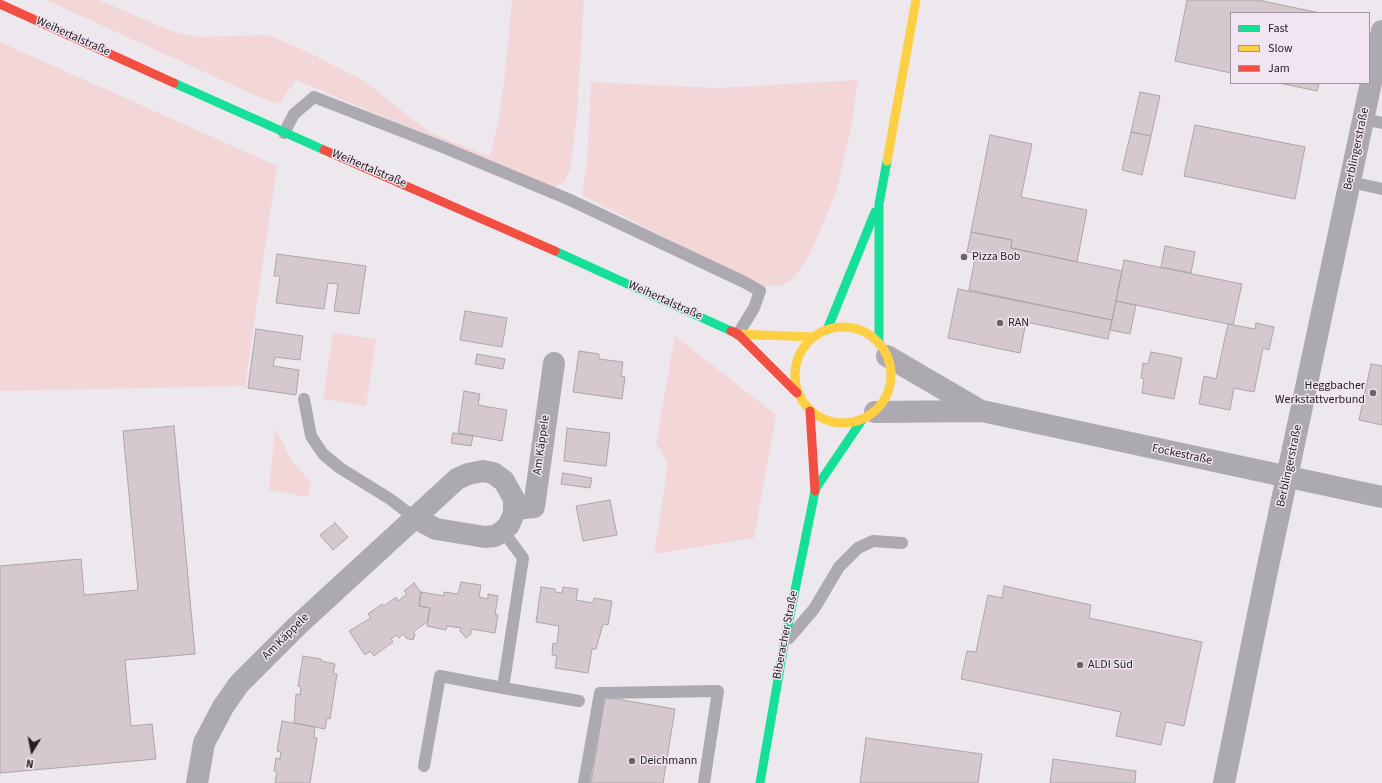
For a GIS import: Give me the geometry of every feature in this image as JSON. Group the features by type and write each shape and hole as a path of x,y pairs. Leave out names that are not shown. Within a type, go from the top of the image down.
{"main road":[{"path":"883,350 868,334 855,328 841,327 827,330 813,337 804,346 798,356 794,380 797,392 810,411 821,419 835,423 849,424 868,416 884,400 890,386 891,371 883,350 879,204 916,0"},
{"name":"Weihertalstraße","path":"0,4 284,133 513,232 738,334 797,392"},
{"path":"827,330 879,204"},
{"name":"Weihertalstraße","path":"738,334 813,337"},
{"name":"Biberacher Straße","path":"760,783 784,645 816,488 810,411"},
{"name":"Biberacher Straße","path":"816,488 868,416"}],"street":[{"name":"Berblingerstraße","path":"1224,783 1350,182 1373,121 1382,31"},
{"name":"Fockestraße","path":"883,350 982,411"},
{"name":"Am Käppele","path":"197,783 204,743 223,707 239,684 297,626 457,479 468,474 483,471 493,473 504,481 514,499 514,509 534,507 554,363"},
{"name":"Fockestraße","path":"868,416 982,411 1287,478 1382,497"},
{"path":"415,518 436,529 485,537 495,536 503,532 509,525 514,509"}],"lane":[{"path":"284,133 294,114 314,97 445,148 568,199 744,282 760,291 754,308 738,334"},
{"path":"1350,182 1382,189"},
{"path":"304,399 310,436 323,454 340,468 390,499 415,518"},
{"path":"503,532 523,558 503,688"},
{"path":"784,645 814,608 839,567 858,548 873,540 902,542"},
{"path":"424,766 440,676 580,701"},
{"path":"584,783 600,693 718,691 704,783"}],"shaded area":[{"path":"46,0 99,0 171,31 199,37 268,35 310,53 364,81 429,132 490,157 499,118 512,0 584,0 577,113 570,170 565,181 553,188 296,80 279,104 268,101"},
{"path":"0,42 277,166 245,386 0,391"},
{"path":"858,80 851,128 836,193 811,252 793,279 780,286 765,286 733,272 582,195 587,162 591,82 717,88"},
{"path":"333,333 376,339 366,406 323,399"},
{"path":"675,336 776,415 754,538 654,554 668,464 656,443"},
{"path":"275,429 293,462 310,482 308,497 269,490"}],"building":[{"path":"1187,0 1258,0 1315,12 1230,12 1230,73 1175,61"},
{"path":"1284,84 1319,84 1317,91"},
{"path":"1140,92 1160,96 1151,136 1131,132"},
{"path":"1195,125 1305,147 1295,199 1184,176"},
{"path":"1131,132 1151,136 1142,175 1122,170"},
{"path":"990,135 1032,144 1021,197 1087,210 1077,262 1011,248 1012,240 971,232"},
{"path":"971,232 1012,240 1011,248 1122,271 1112,320 969,290 976,253 967,252"},
{"path":"1165,246 1195,252 1191,273 1161,267"},
{"path":"277,254 366,266 359,314 334,311 338,284 328,283 324,309 276,303 280,276 274,276"},
{"path":"1124,260 1242,284 1233,325 1116,301"},
{"path":"958,289 1112,320 1108,339 1026,322 1020,353 948,338"},
{"path":"1116,301 1136,305 1130,334 1110,330"},
{"path":"465,311 507,318 502,347 460,340"},
{"path":"1256,323 1274,327 1269,350 1263,348 1254,392 1234,388 1230,410 1199,404 1204,376 1216,379 1228,324 1255,329"},
{"path":"256,329 303,336 300,360 275,357 273,366 299,370 296,395 248,388"},
{"path":"579,351 599,354 599,359 623,362 621,376 625,377 622,399 573,392"},
{"path":"1151,352 1182,358 1174,399 1142,393 1144,379 1141,378 1143,363 1148,364"},
{"path":"477,354 505,359 503,369 475,364"},
{"name":"Heggbacher Werkstattverbund","path":"1371,364 1382,366 1382,425 1359,420"},
{"path":"464,391 480,394 478,405 507,410 502,441 458,433"},
{"path":"174,426 195,654 125,660 131,726 152,724 156,759 0,773 0,566 81,559 84,595 138,590 123,431"},
{"path":"567,428 610,433 606,466 564,461"},
{"path":"453,433 473,436 471,446 451,443"},
{"path":"563,473 592,478 590,488 561,484"},
{"path":"610,500 617,535 583,541 576,506"},
{"path":"335,523 348,537 333,550 320,535"},
{"path":"461,582 481,585 479,597 488,599 488,594 498,596 495,614 498,615 495,633 471,629 471,634 466,638 460,631 461,628 447,626 446,630 427,626 430,608 419,606 421,592 444,596 444,592 458,594"},
{"path":"414,583 421,592 419,606 430,608 427,622 413,632 415,634 413,640 406,638 403,634 399,638 397,635 391,639 393,642 374,656 370,651 365,655 349,631 371,618 368,614 382,604 384,606 396,597 398,601 407,594 404,591"},
{"name":"ALDI Süd","path":"1004,586 1091,605 1089,618 1202,642 1184,726 1166,722 1161,745 1116,736 1121,712 961,679 967,651 976,652 988,595 1002,598"},
{"path":"541,587 555,589 555,592 562,593 563,587 578,589 576,600 593,603 594,598 612,601 608,625 603,624 596,649 592,649 588,673 555,668 557,656 552,655 553,643 557,644 559,626 536,622"},
{"path":"303,656 321,659 321,661 335,664 333,673 337,674 330,719 327,718 325,729 294,723 296,694 300,695 301,687 298,686"},
{"path":"605,697 675,709 663,783 591,783"},
{"path":"282,721 315,727 314,738 317,738 310,783 275,783 277,771 274,771 276,758 280,759 281,752 277,751"},
{"path":"866,738 982,754 978,783 860,783"},
{"path":"1053,759 1136,771 1135,783 1050,783"}],"traffic: fast":[{"path":"174,83 324,150"},
{"path":"879,343 879,204 887,161"},
{"path":"827,330 875,212"},
{"path":"555,251 731,331"},
{"path":"816,488 862,420"},
{"path":"760,783 784,645 815,491"}],"traffic: slow":[{"path":"887,161 916,0"},
{"path":"843,327 861,330 877,341 888,357 891,375 888,393 877,409 861,420 843,423 825,420 809,409 798,393 795,375 798,357 809,341 825,330 843,327"},
{"path":"738,334 813,337"}],"traffic: jam":[{"path":"0,4 174,83"},
{"path":"324,150 555,251"},
{"path":"731,331 738,334 797,393"},
{"path":"810,411 815,491"}],"place":[{"name":"Pizza Bob","path":"964,257"},
{"name":"RAN","path":"1000,323"},
{"name":"Heggbacher Werkstattverbund","path":"1373,393"},
{"name":"ALDI Süd","path":"1080,665"},
{"name":"Deichmann","path":"632,761"}]}
